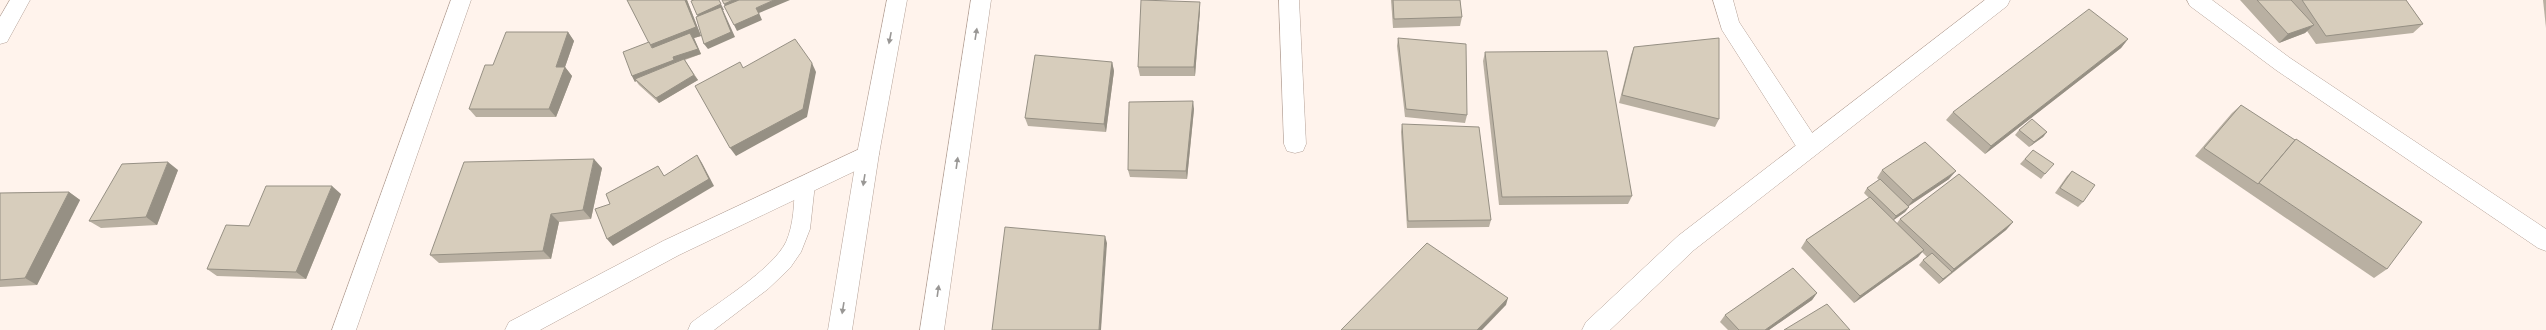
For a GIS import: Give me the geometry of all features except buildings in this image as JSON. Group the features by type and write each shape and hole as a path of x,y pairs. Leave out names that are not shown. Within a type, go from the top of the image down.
{"street":[{"path":"0,36 20,0"},
{"path":"344,330 461,0"},
{"path":"840,330 868,154 897,0"},
{"path":"932,330 981,0"},
{"path":"1289,0 1295,144"},
{"path":"1723,0 1730,24 1809,147"},
{"path":"1594,330 1686,242 2000,0"},
{"path":"2197,0 2283,64 2546,240"},
{"path":"517,330 671,248 868,154"}],"lane":[{"path":"698,330 773,271 790,253 801,224 805,184"}]}
